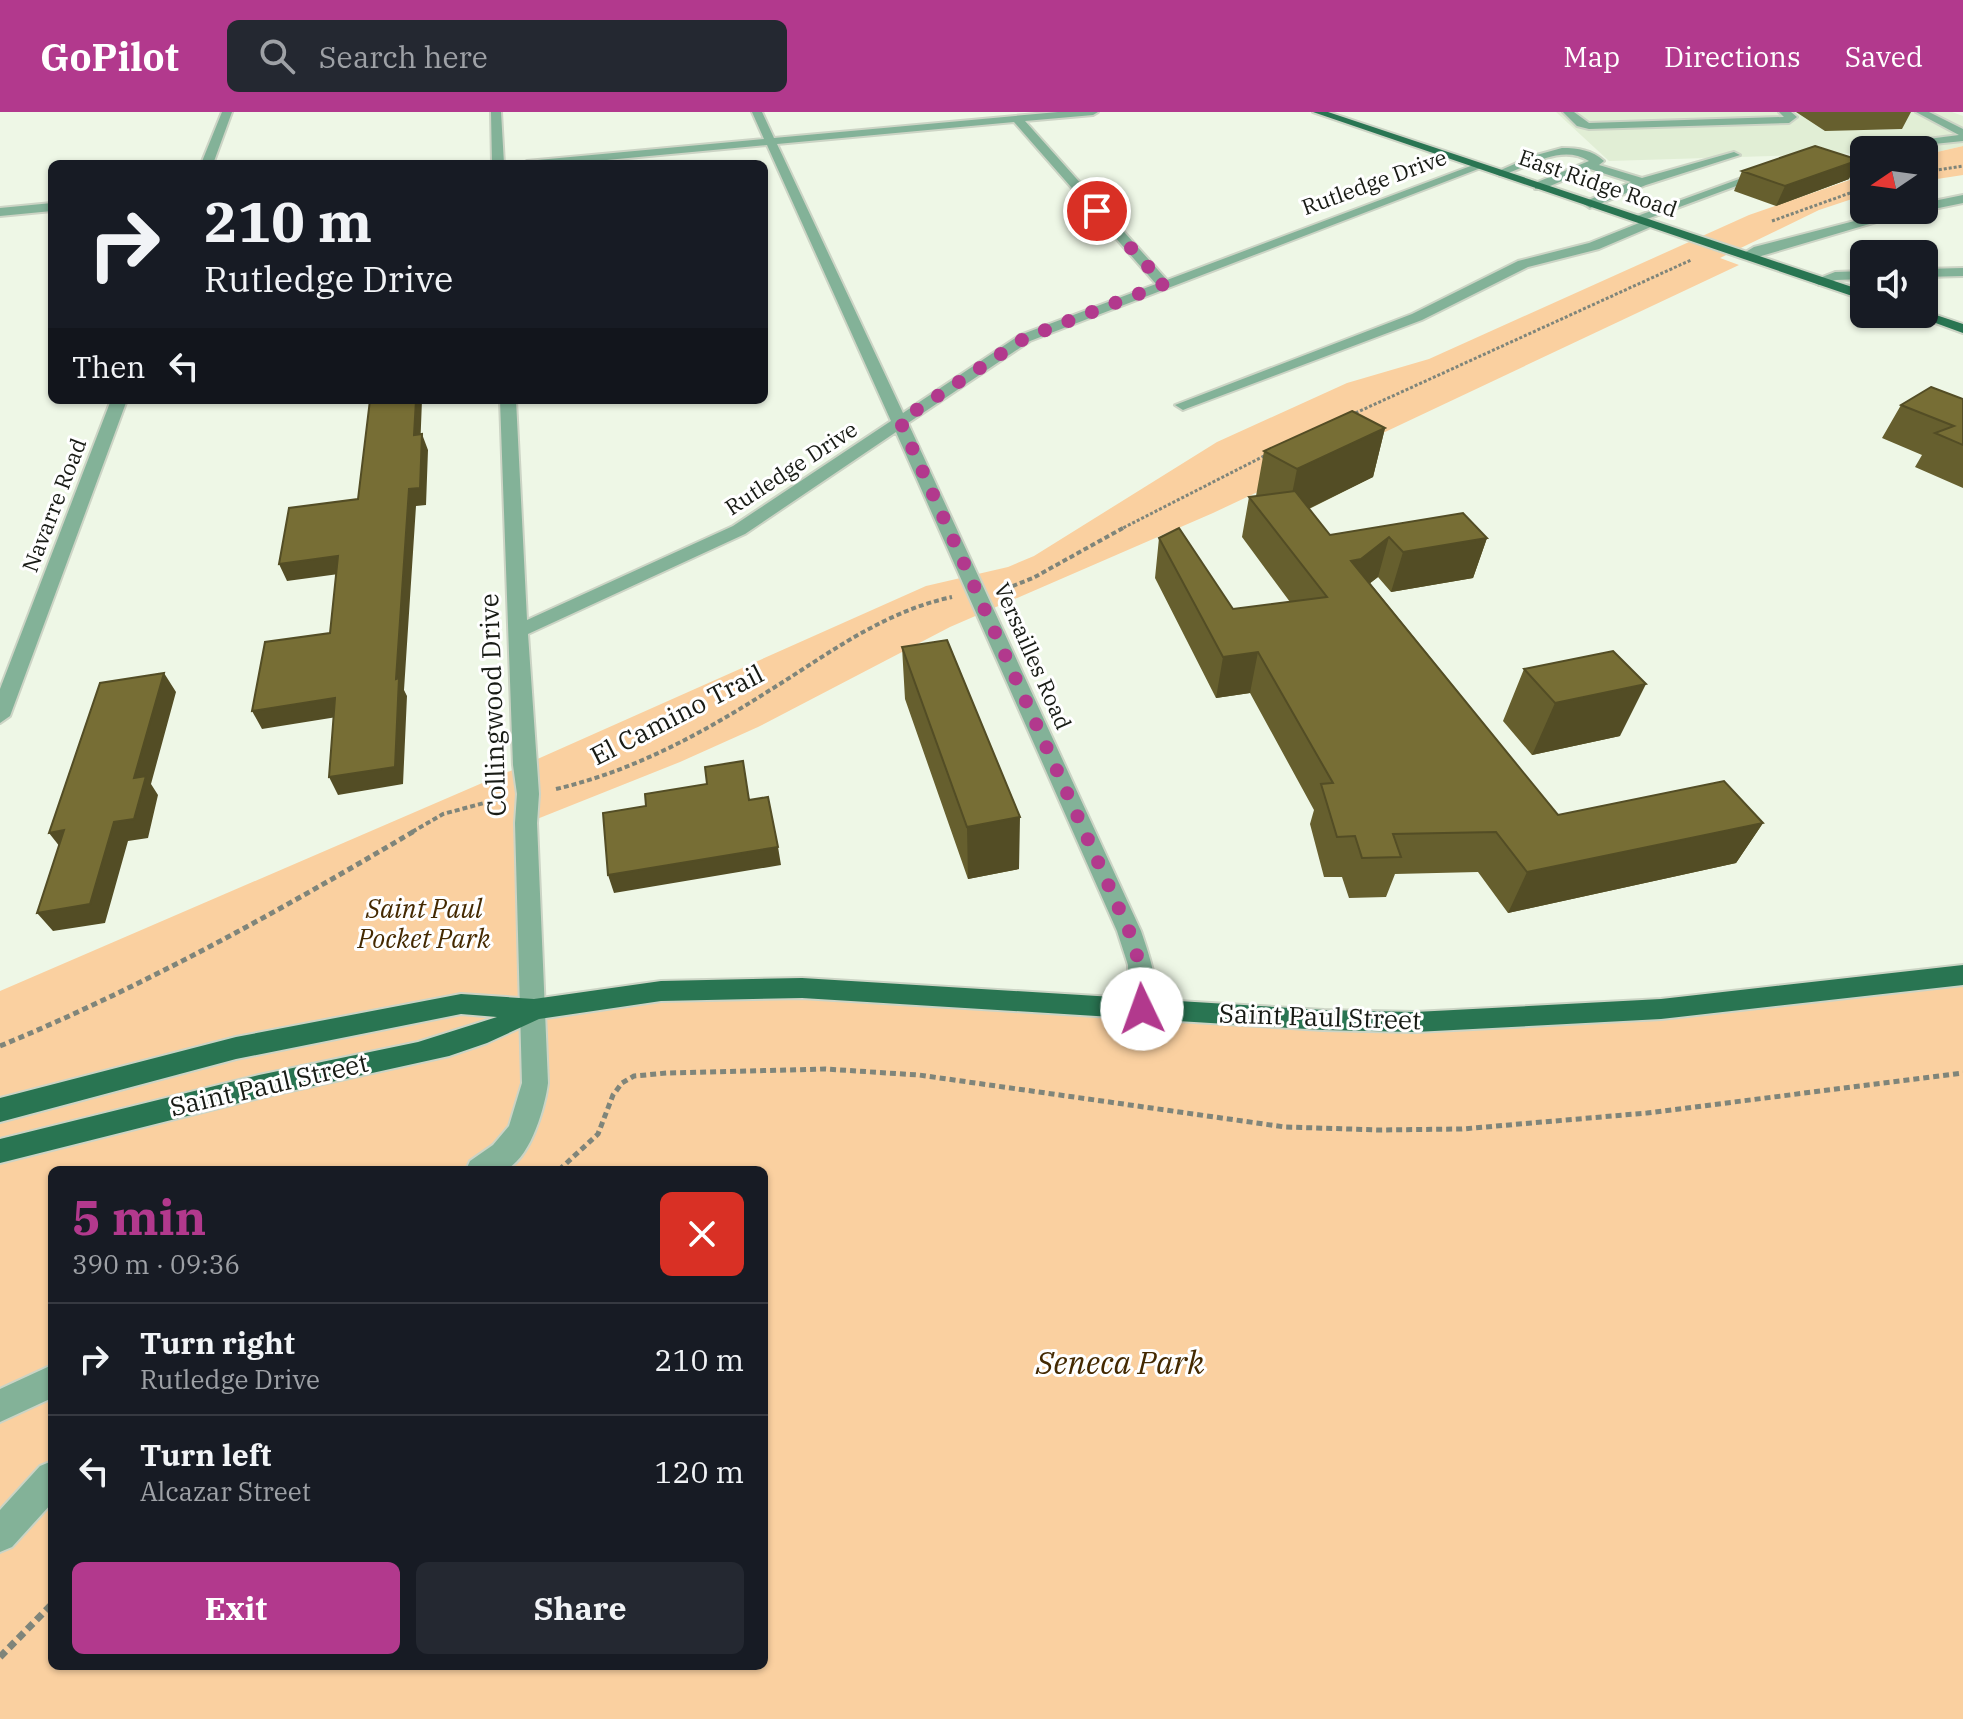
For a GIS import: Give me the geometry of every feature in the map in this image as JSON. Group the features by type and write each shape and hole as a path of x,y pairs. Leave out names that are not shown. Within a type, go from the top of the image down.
{"main road":[{"name":"East Ridge Road","path":"1318,112 1850,291"},
{"path":"1938,321 1963,329"},
{"name":"Saint Paul Street","path":"0,1110 151,1068 345,1025 461,1004 534,1009 637,993 767,987 1354,1022 1501,1019 1714,1005 1963,975"},
{"name":"Saint Paul Street","path":"0,1151 244,1089 460,1043 495,1031 534,1009"}],"street":[{"path":"209,160 227,112"},
{"path":"496,112 498,160"},
{"name":"Versailles Road","path":"757,112 900,421 1129,931 1140,965 1142,1009"},
{"path":"571,160 1093,112"},
{"path":"1568,112 1581,124 1789,120 1792,117 1784,112"},
{"path":"1921,112 1963,135"},
{"path":"1017,119 1164,284"},
{"path":"1500,173 1565,140 1581,124"},
{"path":"1938,139 1963,135"},
{"path":"1539,186 1598,161 1565,140"},
{"path":"1590,204 1642,182 1734,155"},
{"path":"1589,165 1642,182"},
{"name":"Rutledge Drive","path":"518,631 739,530 1025,338 1480,166"},
{"path":"1183,405 1417,317 1523,264 1594,246 1642,221 1781,168"},
{"path":"1938,204 1963,199"},
{"path":"0,212 48,207"},
{"path":"1746,256 1858,224"},
{"path":"1938,273 1963,272"},
{"path":"1819,281 1850,275"},
{"name":"Navarre Road","path":"0,716 117,404"},
{"name":"Collingwood Drive","path":"486,1166 504,1155 518,1140 527,1123 535,1083 526,823 528,794 524,765 508,404"},
{"path":"0,1406 48,1383"},
{"path":"0,1535 48,1482"}],"path":[{"path":"1938,170 1963,166"},
{"path":"1765,224 1850,193"},
{"path":"1349,416 1695,258"},
{"name":"El Camino Trail","path":"0,1046 92,1008 228,937 443,814 605,776 727,717 870,630 928,602 1024,584 1068,556 1194,496 1279,448"},
{"path":"563,1166 598,1134 613,1095 622,1083 634,1076 667,1073 825,1069 919,1075 1254,1124 1380,1130 1462,1129 1605,1118 1963,1073"},
{"path":"0,1657 48,1608"}],"shaded area":[{"path":"1556,112 1952,112 1963,116 1963,146 1938,152 1938,136 1850,136 1850,153 1609,161"}],"green space":[{"path":"1963,146 1963,175 1938,179 1938,152"},
{"name":"Seneca Park","path":"1850,180 1850,200 1819,210 1720,258 1739,265 1213,513 950,627 758,727 527,823 534,1008 661,991 1383,1022 1963,975 1963,1719 0,1719 0,991 524,765 926,586 1008,567 1034,556 1217,442 1347,383 1429,359 1749,215"}],"building":[{"path":"1815,146 1850,157 1850,163 1785,186 1742,171"},
{"path":"1931,387 1963,399 1963,445 1935,433 1954,426 1901,405"},
{"path":"370,404 416,404 414,435 422,434 420,488 409,489 396,679 399,678 395,767 329,777 335,698 252,711 265,642 330,633 338,556 279,564 289,508 358,499"},
{"path":"1352,411 1385,428 1297,469 1264,451"},
{"path":"1295,491 1330,535 1463,513 1487,538 1403,552 1389,537 1361,559 1351,561 1558,815 1724,781 1763,823 1527,872 1496,832 1393,834 1401,857 1362,858 1355,836 1337,837 1321,784 1333,783 1258,652 1223,657 1159,538 1179,528 1233,609 1327,597 1249,497"},
{"path":"947,640 1020,817 967,827 902,647"},
{"path":"1613,651 1646,684 1555,703 1524,669"},
{"path":"164,673 134,778 146,776 134,819 114,822 90,904 37,913 64,830 49,833 100,683"},
{"path":"743,761 749,800 768,797 778,847 608,875 603,813 646,806 645,794 707,784 705,767"}],"route":[{"path":"1097,211 1164,284 1025,338 900,421 1129,931 1140,965 1142,1009"}],"park label":[{"name":"Saint Paul Pocket Park","path":"424,924"}]}
